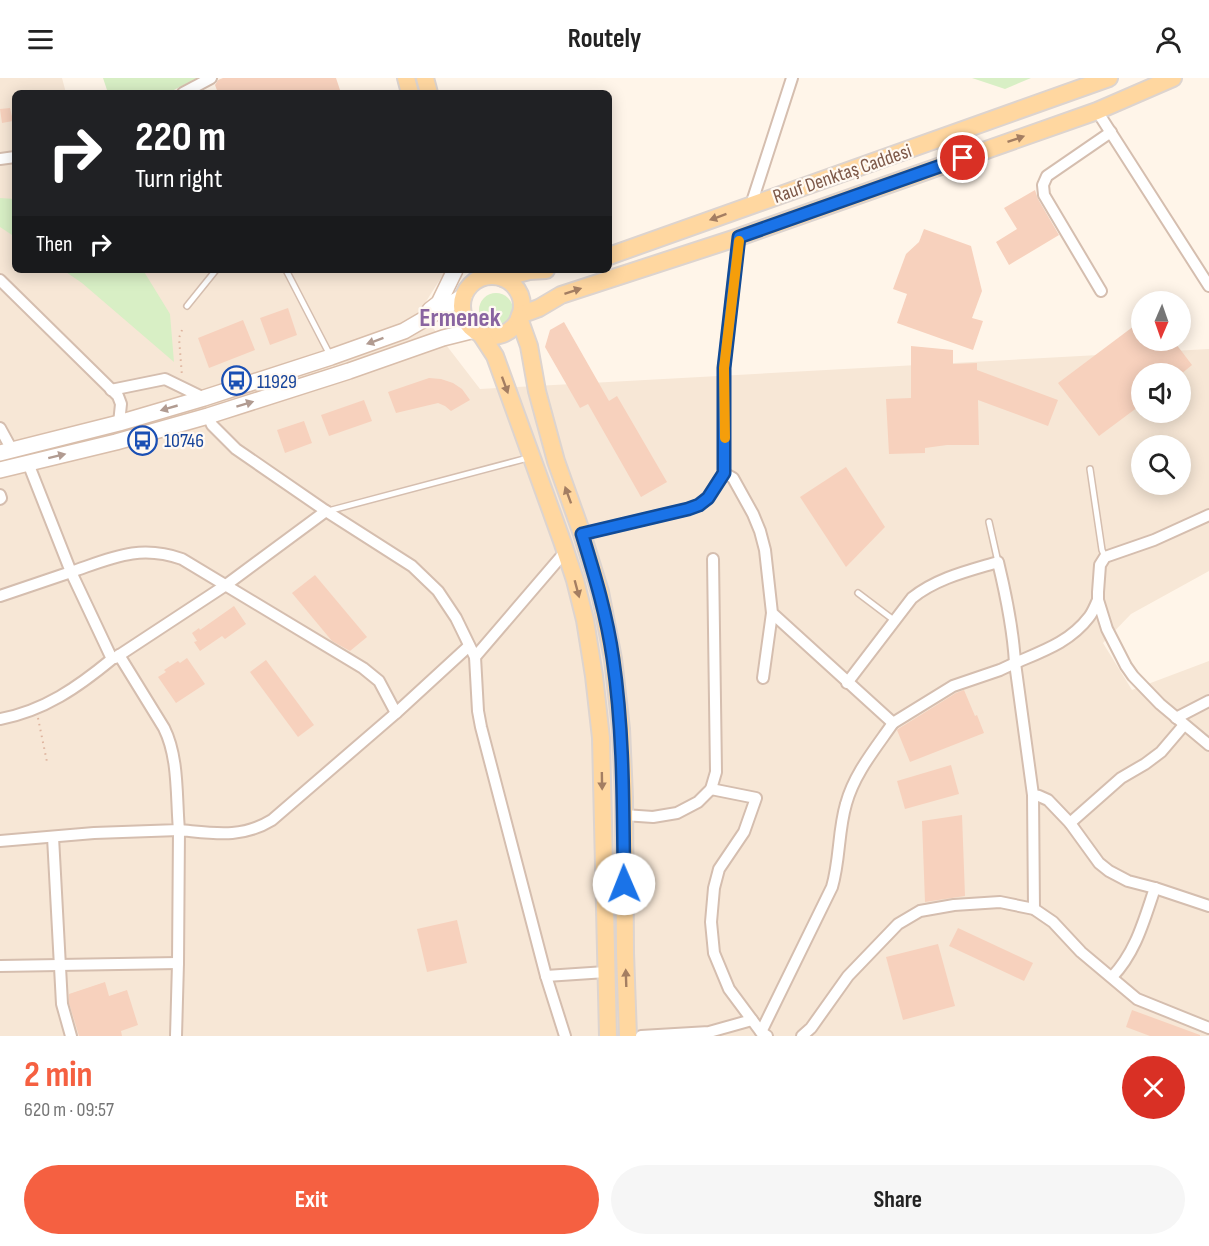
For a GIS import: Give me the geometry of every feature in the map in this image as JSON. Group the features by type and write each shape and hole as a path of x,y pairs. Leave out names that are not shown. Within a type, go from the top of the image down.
{"main road":[{"name":"Rauf Denktaş Caddesi","path":"612,255 1084,82 1109,78"},
{"name":"Rauf Denktaş Caddesi","path":"520,317 561,295 739,237 1097,111 1173,78"},
{"path":"464,273 463,313 466,321 477,331 495,356 565,552 585,620 601,738 608,1036"},
{"path":"465,294 474,282 500,275 519,293 522,301 520,317 529,346 537,391 556,461 600,592 613,659 621,729 628,1036"},
{"path":"477,331 487,335 502,334 515,325 520,317"}],"street":[{"path":"189,90 211,78"},
{"path":"751,205 792,78"},
{"path":"1097,111 1209,286"},
{"path":"1101,291 1044,195 1042,185 1047,176 1111,132"},
{"path":"582,534 699,505 708,498 724,473 724,368 739,237"},
{"path":"404,331 439,303 454,273"},
{"path":"0,280 118,396 121,404 118,423"},
{"path":"0,428 6,451 118,423 204,398 404,331 465,294"},
{"path":"0,470 116,442 208,416 443,338 477,331"},
{"path":"111,390 165,379 204,398"},
{"path":"204,398 212,425 236,449 326,511 412,566 438,591 456,618 475,657 481,727 546,976 565,1036"},
{"path":"28,464 71,572 116,657 164,728 170,741 174,759 179,830 177,1035"},
{"path":"724,473 733,478 753,514 765,550 772,613 763,678"},
{"path":"0,719 17,716 57,699 116,657 226,585 326,511"},
{"path":"1209,515 1154,540 1105,556 1100,565 1098,600 1116,649 1133,676 1160,704 1209,745"},
{"path":"0,596 122,555 152,552 182,559 372,674 379,681 396,714"},
{"path":"475,657 565,552"},
{"path":"624,815 653,817 677,813 698,802 711,789 716,772 713,559"},
{"path":"847,683 912,598 941,580 998,562 1014,638 1015,663 1033,795 1034,909"},
{"path":"711,789 756,798 744,832 719,869 714,888 711,922 714,953 729,989 764,1034 832,887 836,875 845,805 851,788 893,723 953,687 1000,670 1052,647 1068,637 1088,619 1098,600"},
{"path":"772,613 893,723"},
{"path":"0,841 94,833 179,830 228,834 240,833 264,825 396,714 469,646"},
{"path":"1070,824 1121,778 1161,752 1180,722 1209,701"},
{"path":"1033,795 1048,800 1070,824 1099,863 1109,872 1128,881 1209,906"},
{"path":"53,837 62,1004 71,1036"},
{"path":"1112,977 1124,964 1134,947 1155,888"},
{"path":"802,1036 811,1028 848,976 898,924 920,911 954,905 1000,902 1034,909 1053,922 1081,952 1137,999 1209,1028"},
{"path":"0,966 178,963"},
{"path":"546,976 606,972"},
{"path":"641,1036 709,1032 752,1020"}],"lane":[{"path":"187,306 214,273"},
{"path":"288,273 331,357"},
{"path":"326,511 524,459"},
{"path":"1090,469 1102,550 1105,556"},
{"path":"989,522 998,562"},
{"path":"858,593 895,621"}],"path":[{"path":"182,330 179,338 183,388"},
{"path":"36,709 47,762"}],"shaded area":[{"path":"0,78 62,78 65,90 12,90 12,273 444,273 420,311 480,389 1209,349 1209,571 1131,614 1103,643 1132,690 1209,661 1209,1036 0,1036"}],"green space":[{"path":"103,78 197,78 174,90 107,90"},
{"path":"972,78 1031,78 1005,89"},
{"path":"0,198 12,199 12,235 0,227"},
{"path":"67,273 145,273 170,314 174,362"},
{"path":"496,293 508,298 513,310 508,322 496,327 484,322 479,310 484,298"}],"building":[{"path":"223,78 336,78 340,90 217,90 215,85"},
{"path":"10,108 12,121 2,123 0,109"},
{"path":"1035,190 1059,235 1009,265 996,242 1017,229 1004,208"},
{"path":"924,229 971,246 982,291 972,318 983,321 973,350 897,323 907,294 893,289 906,254 919,242"},
{"path":"288,308 297,335 270,345 260,318"},
{"path":"243,320 255,350 209,368 198,338"},
{"path":"564,322 609,401 617,396 667,482 641,497 588,404 580,408 545,347 550,330"},
{"path":"1131,328 1131,351 1181,351 1190,363 1131,363 1131,412 1099,436 1058,383"},
{"path":"911,346 953,350 953,364 977,363 977,370 1058,400 1048,426 978,400 979,445 947,445 925,448 925,453 889,454 886,399 911,398"},
{"path":"429,378 453,383 462,389 470,400 451,411 438,403 396,413 388,392"},
{"path":"364,400 372,421 329,436 321,415"},
{"path":"304,421 312,443 285,453 277,430"},
{"path":"846,467 885,527 846,567 800,497"},
{"path":"315,575 367,637 350,651 332,641 292,593"},
{"path":"234,606 246,624 225,639 222,636 200,651 194,642 197,641 192,633 199,628 200,630"},
{"path":"187,658 205,684 176,703 158,677 166,672 164,670"},
{"path":"266,660 314,725 298,737 250,672"},
{"path":"964,690 984,733 910,762 897,730"},
{"path":"951,765 959,794 905,809 897,781"},
{"path":"962,815 965,896 925,902 922,821"},
{"path":"457,920 467,963 427,972 417,929"},
{"path":"958,928 1033,963 1024,981 949,946"},
{"path":"938,944 955,1006 903,1020 886,957"},
{"path":"105,982 109,996 127,990 138,1025 121,1031 122,1036 79,1036 69,1003 69,994"},
{"path":"1132,1010 1200,1036 1150,1036 1126,1027"}],"slow traffic":[{"path":"725,438 724,368 739,241"}],"place":[{"name":"11929","path":"236,381"},
{"name":"10746","path":"143,440"}],"district":[{"name":"Ermenek","path":"460,317"}],"route":[{"path":"624,884 621,729 613,659 600,592 582,534 699,505 708,498 724,473 724,368 739,237 963,158"}]}
